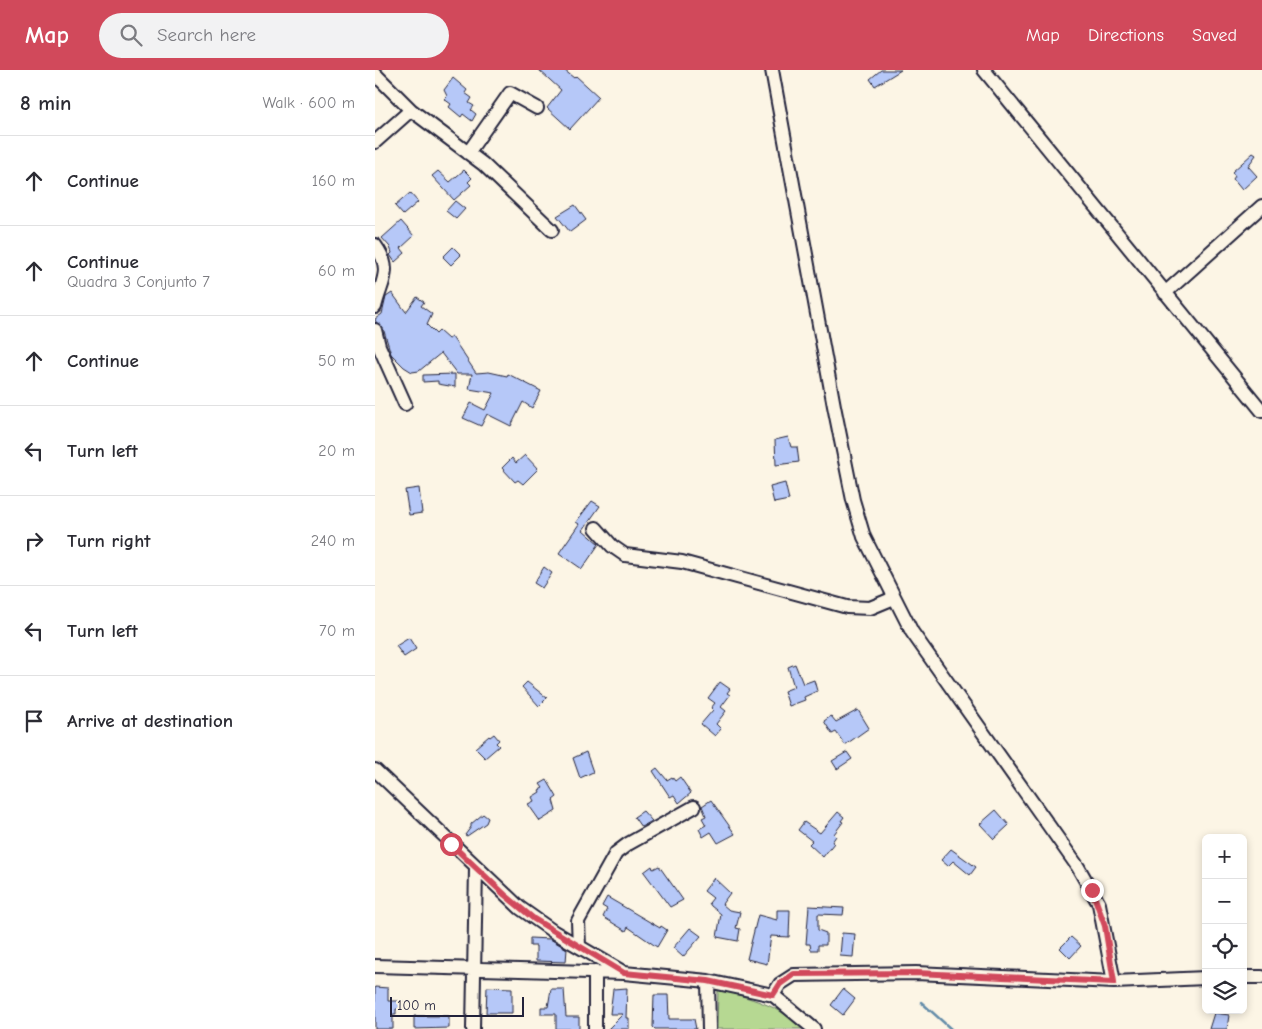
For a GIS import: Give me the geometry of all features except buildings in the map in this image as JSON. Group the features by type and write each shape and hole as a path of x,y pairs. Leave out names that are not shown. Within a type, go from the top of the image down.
{"street":[{"path":"772,70 853,500 864,537 912,632 1092,890 1105,926 1114,982"},
{"path":"984,70 1262,411"},
{"path":"375,74 411,110 468,153 552,230"},
{"path":"468,153 510,93 537,108"},
{"path":"375,142 411,110"},
{"path":"1165,292 1262,206"},
{"path":"375,245 386,266 384,282 375,308"},
{"path":"375,330 379,346 405,404"},
{"path":"595,528 612,546 625,555 682,562 847,607 870,608 894,598"},
{"path":"375,770 477,868 534,919 624,973"},
{"path":"579,946 578,921 616,853 694,807"},
{"path":"473,1029 477,868"},
{"path":"375,966 624,973 708,981 773,995 814,1029"},
{"path":"595,972 595,1029"},
{"path":"773,995 780,984 794,974 916,973 1114,982 1202,978"},
{"path":"1247,977 1262,977"},
{"path":"708,981 709,1029"}],"green space":[{"path":"718,989 774,1008 785,1014 803,1029 717,1029"}],"waterway":[{"path":"921,1002 951,1029"}],"route":[{"path":"451,844 505,895 534,919 624,973 708,981 773,995 780,984 794,974 916,973 1114,982 1105,926 1099,904 1092,890"}]}
